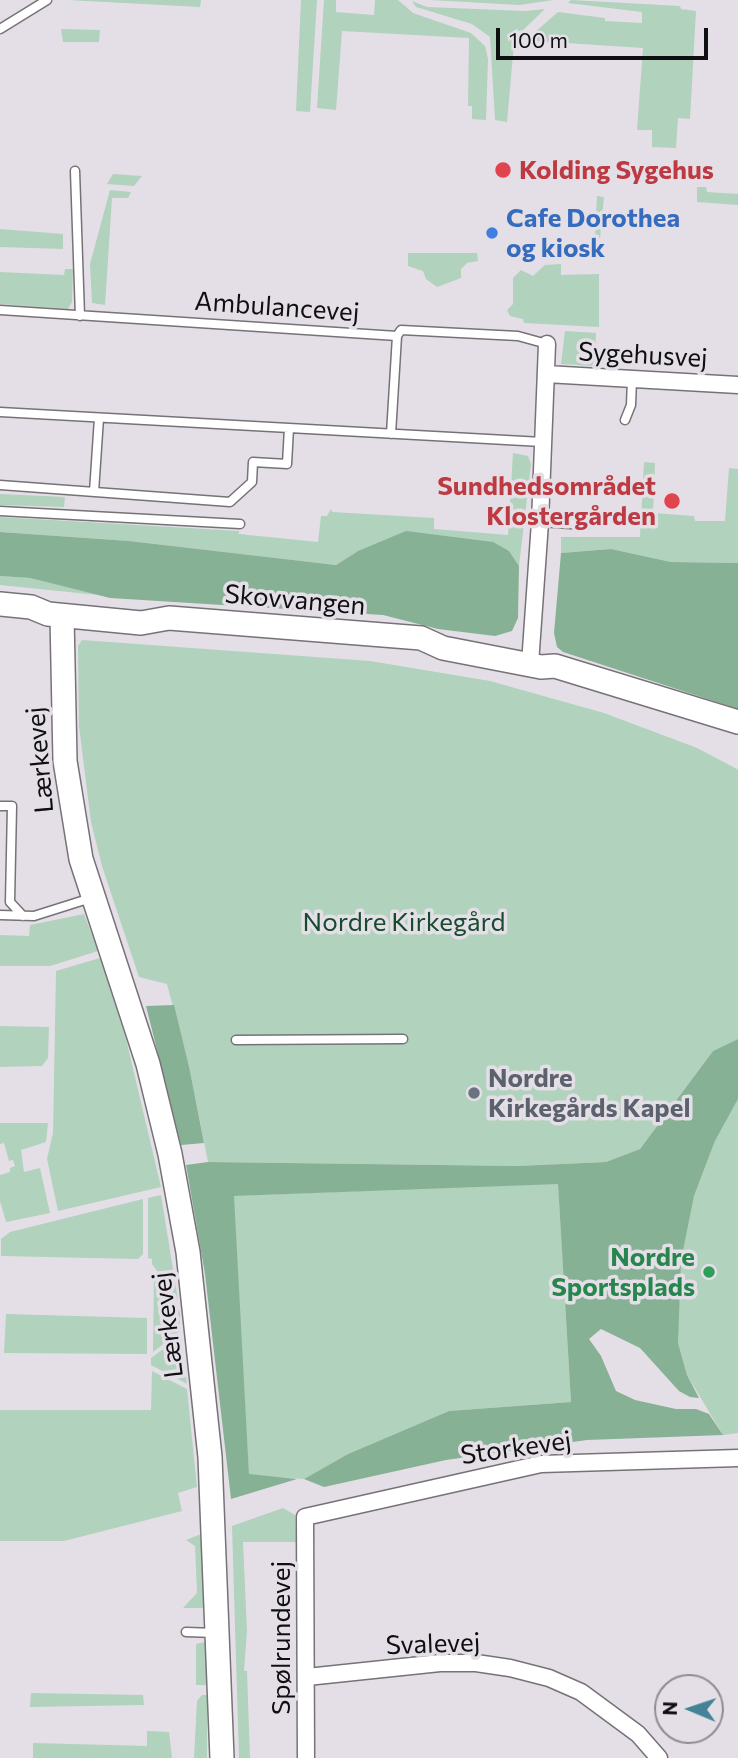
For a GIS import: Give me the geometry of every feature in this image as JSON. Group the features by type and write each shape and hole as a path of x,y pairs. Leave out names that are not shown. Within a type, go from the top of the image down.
{"street":[{"path":"535,666 541,442 547,344"},
{"name":"Sygehusvej","path":"546,374 738,384"},
{"name":"Skovvangen","path":"0,604 31,607 55,615 141,623 168,633 421,653 443,648 535,666 555,666 738,722"},
{"name":"Skovvangen","path":"0,618 31,621 55,615"},
{"name":"Lærkevej","path":"55,615 65,761 81,859 148,1064 177,1188 205,1392 219,1633 222,1758"},
{"name":"Skovvangen","path":"535,666 552,676 738,735"},
{"name":"Storkevej","path":"305,1517 541,1464 738,1458"},
{"name":"Spølrundevej","path":"305,1517 306,1758"},
{"name":"Svalevej","path":"307,1678 440,1663 476,1663 510,1668 549,1678 581,1692 638,1734 659,1758"}],"lane":[{"path":"0,29 47,0"},
{"path":"75,170 80,316"},
{"name":"Ambulancevej","path":"0,310 397,336 401,330 507,335 547,344"},
{"path":"391,434 397,336"},
{"path":"625,420 631,405 632,380"},
{"path":"0,412 541,442"},
{"path":"94,492 99,418"},
{"path":"0,485 230,502 252,481 253,462 287,464 289,428"},
{"path":"0,511 240,524"},
{"path":"540,522 586,525"},
{"name":"Lærkevej","path":"0,806 12,806 10,902 23,916"},
{"path":"0,915 23,916 56,910 94,897"},
{"path":"236,1040 403,1039"},
{"path":"186,1632 219,1633"}],"green space":[{"path":"67,0 201,0 200,7"},
{"path":"301,0 317,0 310,112 296,111"},
{"path":"324,0 336,0 336,12 374,15 375,0 398,0 413,13 471,33 485,46 488,59 486,120 472,119 472,106 468,106 469,38 342,31 336,110 317,108"},
{"path":"430,0 554,0 519,5"},
{"path":"571,0 680,6 681,9 696,11 690,119 678,118 676,148 652,147 652,130 637,130 643,48 535,41 535,32 558,12 605,18 605,21 642,23 642,12 568,3"},
{"path":"412,1 427,7 525,11 545,9 523,30 515,32 507,122 495,120 490,37 472,24 416,7"},
{"path":"61,29 100,30 99,42 63,42"},
{"path":"113,174 142,176 134,186 107,184"},
{"path":"697,187 706,187 707,192 738,194 738,205 697,202"},
{"path":"110,190 131,192 128,198 112,198 105,305 92,303 90,264"},
{"path":"597,196 604,197 600,238 595,237"},
{"path":"0,229 63,234 63,249 0,247"},
{"path":"408,253 477,253 478,261 467,263 461,269 461,278 437,287 426,279 423,271 408,266"},
{"path":"561,264 561,275 599,274 599,327 524,323 523,319 510,316 507,310 513,304 513,278 521,270 533,276 545,265"},
{"path":"65,269 73,269 72,302 68,309 0,304 0,272 64,275"},
{"path":"565,331 596,333 594,366 561,364"},
{"path":"513,453 528,456 531,464 519,566 509,551 358,551 336,565 129,541 0,532 0,517 239,531 239,534 318,542 321,516 327,516 331,509 332,512 434,518 434,529 508,535"},
{"path":"644,462 655,463 653,513 694,516 695,521 725,521 729,468 738,469 738,563 671,562 611,549 561,553 561,537 640,537"},
{"path":"0,494 65,497 64,507 0,505"},
{"path":"406,531 493,542 509,551 519,566 518,618 512,631 495,636 438,629 383,615 110,598 30,578 0,576 0,532 129,541 336,565 358,551"},
{"path":"611,549 671,562 738,563 738,709 563,652 557,647 554,633 561,553"},
{"path":"0,576 30,578 98,595 0,585"},
{"name":"Nordre Kirkegård","path":"82,640 370,661 490,681 604,713 697,748 735,768 738,770 738,1039 713,1051 640,1149 606,1162 517,1166 208,1162 190,1071 167,984 139,977 102,866 91,822 79,726 78,646"},
{"path":"84,914 98,951 50,966 0,966 0,935 29,936 30,925"},
{"path":"100,958 126,1039 161,1187 58,1211 47,1159 53,1133 56,971"},
{"path":"174,1005 204,1143 181,1145 146,1006"},
{"path":"0,1026 49,1027 48,1058 42,1066 0,1067"},
{"path":"738,1039 738,1099 715,1141 694,1196 681,1260 678,1343 687,1375 699,1398 679,1391 640,1348 601,1329 589,1339 601,1356 616,1391 635,1400 676,1409 696,1409 709,1414 723,1435 587,1440 446,1460 324,1487 304,1479 348,1454 449,1411 571,1402 558,1184 234,1196 249,1474 297,1479 231,1499 205,1274 186,1165 208,1162 517,1166 606,1162 640,1149 713,1051"},
{"name":"Nordre Sportsplads","path":"738,1099 738,1433 723,1435 687,1375 678,1343 678,1283 686,1225 694,1196 715,1141"},
{"path":"0,1123 48,1123 46,1142 21,1150 24,1172 40,1168 50,1213 6,1222 0,1201 0,1175 10,1172 10,1168 15,1166 13,1160 9,1161 4,1143 0,1144"},
{"path":"558,1183 571,1402 449,1411 348,1454 304,1479 249,1475 233,1196"},
{"path":"161,1195 178,1300 152,1264 152,1259 148,1258 148,1198"},
{"path":"143,1199 143,1254 138,1259 1,1256 1,1239 10,1232"},
{"path":"154,1273 180,1312 180,1331 153,1352"},
{"path":"6,1314 147,1318 147,1354 4,1353"},
{"path":"181,1336 187,1384 151,1365 151,1358"},
{"path":"152,1371 187,1389 197,1487 178,1493 182,1511 64,1541 0,1541 0,1410 151,1410"},
{"path":"283,1508 295,1515 296,1542 243,1542 247,1631 244,1671 247,1671 250,1758 239,1758 232,1526"},
{"path":"201,1534 204,1608 183,1608 197,1593 195,1546 186,1540"},
{"path":"205,1642 207,1685 196,1685 196,1644"},
{"path":"31,1693 143,1695 144,1705 30,1707"},
{"path":"202,1695 207,1695 207,1758 194,1758 197,1701"},
{"path":"147,1731 169,1732 172,1758 33,1758 33,1743 147,1746"}],"place":[{"name":"Kolding Sygehus","path":"503,170"},
{"name":"Cafe Dorothea og kiosk","path":"492,233"},
{"name":"Sundhedsområdet Klostergården","path":"672,501"},
{"name":"Nordre Kirkegårds Kapel","path":"474,1093"},
{"name":"Nordre Sportsplads","path":"709,1272"}]}
